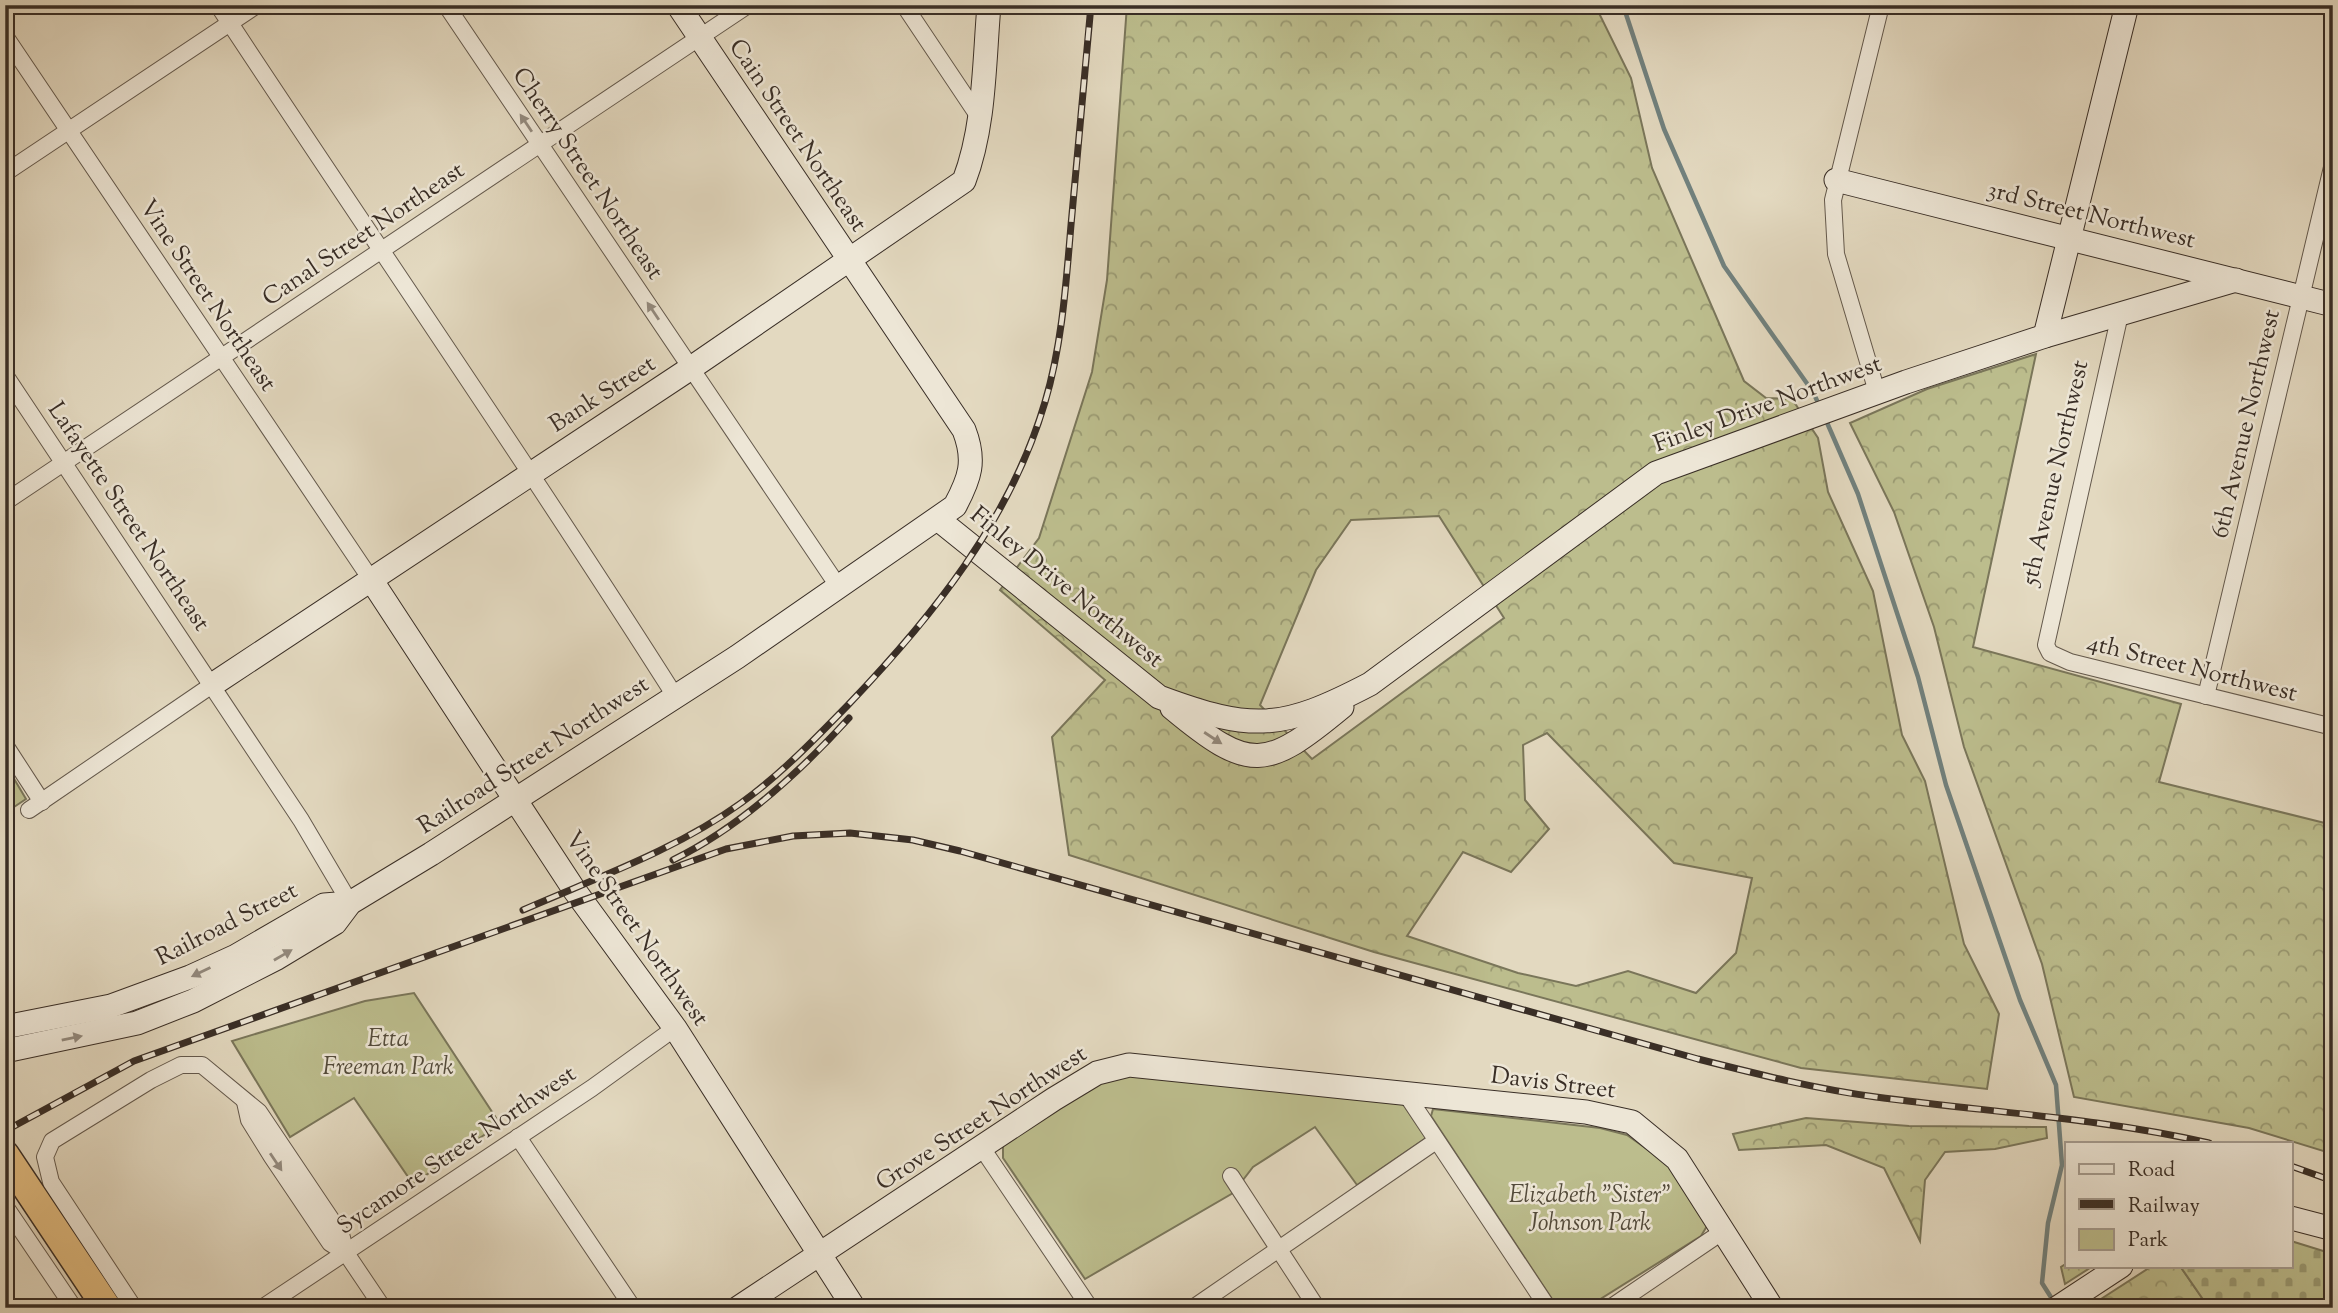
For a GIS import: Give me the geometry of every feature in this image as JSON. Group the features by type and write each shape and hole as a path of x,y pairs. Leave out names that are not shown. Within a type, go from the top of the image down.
{"highway":[{"path":"8,1158 107,1308"}],"street":[{"path":"218,5 380,252 532,473 675,696"},
{"path":"5,173 257,5"},
{"name":"Cherry Street Northeast","path":"446,5 838,586"},
{"name":"Cain Street Northeast","path":"678,5 939,393"},
{"name":"Canal Street Northeast","path":"5,502 65,465 748,5"},
{"path":"904,5 979,117"},
{"name":"Bank Street","path":"212,685 372,582 964,181 979,117 989,5"},
{"path":"1877,392 1836,254 1833,222 1836,180 1881,5"},
{"name":"5th Avenue Northwest","path":"2045,336 2127,5"},
{"name":"Vine Street Northeast","path":"5,36 372,582"},
{"name":"6th Avenue Northwest","path":"2206,696 2333,163"},
{"name":"3rd Street Northwest","path":"1836,180 2333,305"},
{"name":"Finley Drive Northwest","path":"939,520 1216,741 1246,756 1278,754 1305,737 1370,684 1656,473 1847,402 2045,336 2236,280"},
{"name":"5th Avenue Northwest","path":"2046,645 2120,314"},
{"name":"Lafayette Street Northeast","path":"5,374 301,820 350,903"},
{"name":"Railroad Street Northwest","path":"5,1051 137,1023 193,1001 277,958 335,923 350,903 517,800 939,520 955,506 968,482 972,463 964,430 939,393"},
{"name":"Vine Street Northwest","path":"372,582 580,899 675,1028 854,1308"},
{"name":"4th Street Northwest","path":"2046,645 2059,658 2333,727"},
{"name":"Finley Drive Northwest","path":"1159,697 1196,711 1257,722 1296,718 1324,708 1370,684"},
{"path":"5,746 36,806 212,685"},
{"name":"Railroad Street","path":"5,1027 27,1020 111,1006 190,978 324,905 350,903"},
{"name":"Sycamore Street Northwest","path":"262,1308 346,1254 675,1028"},
{"path":"134,1308 51,1182 46,1157 52,1141 181,1065 202,1065 259,1112 341,1234 346,1254 383,1308"},
{"name":"Grove Street Northwest","path":"738,1308 1097,1073 1129,1065 1406,1094"},
{"path":"1406,1094 1548,1308"},
{"name":"Davis Street","path":"1406,1094 1586,1112 1632,1122 1677,1159 1772,1308"},
{"path":"518,1137 633,1308"},
{"path":"1193,1308 1436,1142"},
{"path":"982,1148 1090,1308"},
{"path":"1231,1176 1317,1308"},
{"path":"5,1206 74,1308"},
{"path":"2292,1218 2333,1229"},
{"path":"1610,1308 1722,1232"},
{"path":"2057,1308 2118,1268"}],"green space":[{"path":"1127,5 1595,5 1631,78 1652,168 1744,381 1766,398 1792,399 1818,438 1828,492 1873,591 1902,735 1925,781 1964,944 1999,1014 1987,1089 1801,1068 1374,952 1069,855 1052,737 1105,680 1000,590 1039,538 1092,372 1107,280","holes":["1439,516 1504,618 1312,759 1260,705 1316,570 1351,520","1547,733 1674,863 1752,878 1736,953 1696,993 1628,971 1576,986 1518,973 1407,936 1463,852 1511,872 1549,829 1525,800 1523,745"]},
{"path":"2036,354 1973,647 2181,704 2159,782 2333,825 2333,1154 2249,1128 2074,1097 2042,964 1964,747 1934,627 1894,512 1850,423 1927,389"},
{"path":"13,777 26,799 5,813 5,778 7,781"},
{"name":"Etta Freeman Park","path":"414,993 500,1124 413,1184 354,1098 290,1137 232,1041 365,1001"},
{"path":"1132,1070 1403,1104 1426,1138 1357,1185 1315,1127 1253,1167 1233,1193 1085,1279 1003,1158 1003,1145 1098,1082"},
{"name":"Elizabeth \"Sister\" Johnson Park","path":"1433,1109 1600,1128 1627,1135 1668,1164 1707,1226 1701,1236 1586,1308 1558,1308 1431,1116"},
{"path":"1806,1118 1909,1126 2046,1127 2047,1138 1995,1149 1945,1152 1925,1180 1920,1241 1884,1168 1826,1145 1739,1150 1733,1134"},
{"path":"2292,1241 2333,1254 2333,1308 2209,1308 2181,1268 2292,1268"},
{"path":"2065,1264 2065,1268 2090,1268 2065,1284 2061,1267"},
{"path":"2149,1268 2181,1268 2209,1308 2142,1308 2126,1303 2087,1308"}],"waterway":[{"path":"1623,5 1664,129 1724,266 1813,392 1820,407"},
{"path":"1825,418 1858,494 1918,677 1946,785 2020,1000 2056,1085 2062,1165 2048,1223 2042,1283 2054,1302"}],"railway":[{"path":"523,910 690,835 741,803 769,781 879,672 938,602 989,527 1030,446 1056,359 1065,292 1091,5"},
{"path":"673,860 698,847 745,815 810,759 849,718"},
{"path":"5,1131 134,1061 726,849 793,836 850,833 913,840 960,851 1698,1059 1787,1081 1876,1097 2127,1127 2204,1142"},
{"path":"2292,1166 2333,1181"}]}
